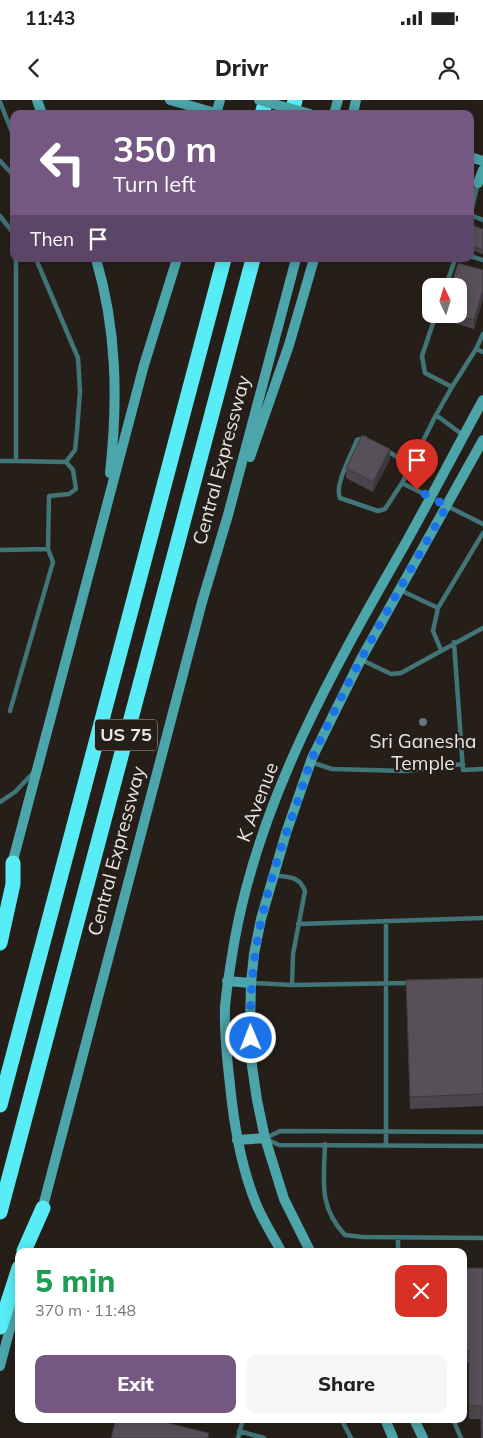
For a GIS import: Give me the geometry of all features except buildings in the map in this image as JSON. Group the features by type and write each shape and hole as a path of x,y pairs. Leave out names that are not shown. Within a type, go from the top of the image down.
{"highway":[{"name":"US 75","path":"0,1105 223,262"},
{"name":"Central Expressway","path":"0,1212 252,262"},
{"path":"0,943 13,884 12,863"},
{"path":"25,1248 42,1208"},
{"path":"0,1327 15,1280"}],"main road":[{"path":"259,100 295,110"},
{"path":"172,101 204,110"},
{"path":"477,183 483,170"},
{"path":"97,262 109,308 115,366 115,424 107,506"},
{"path":"0,911 144,365 176,262"},
{"name":"Central Expressway","path":"32,1248 202,602 295,262"},
{"path":"224,527 286,354 313,262"},
{"name":"K Avenue","path":"279,1248 258,1207 237,1140 232,1107 225,1040 227,981 241,902 251,868 289,766 314,709 483,400"},
{"name":"K Avenue","path":"308,1248 284,1199 265,1138 252,1066 251,983 254,954 261,919 273,875 311,762 361,659 483,440"},
{"path":"431,498 447,506"},
{"path":"227,981 251,983"},
{"path":"237,1140 265,1138"},
{"path":"0,1366 15,1310"},
{"path":"386,1423 393,1438"},
{"path":"416,1423 423,1438"}],"lane":[{"path":"0,102 10,127"},
{"path":"0,162 10,172"},
{"path":"474,197 477,183"},
{"path":"0,216 10,229"},
{"path":"481,253 481,259"},
{"path":"16,262 16,461"},
{"path":"37,262 78,358 80,391 75,450 66,462"},
{"path":"449,278 454,262"},
{"path":"433,323 422,356 425,372 452,386"},
{"path":"371,442 364,437 357,440 343,473 338,494 340,498 378,510 385,509 402,483 452,386 476,349 483,334"},
{"path":"476,349 483,352"},
{"path":"436,416 464,435"},
{"path":"379,446 411,465"},
{"path":"0,461 66,462 73,470 76,489 69,494 49,496 48,549 52,562 10,711"},
{"path":"402,483 431,498"},
{"path":"447,506 483,524"},
{"path":"441,650 433,631 438,608 483,533"},
{"path":"0,550 48,549"},
{"path":"400,590 438,608"},
{"path":"361,659 391,674 401,673 454,642 483,628"},
{"path":"454,642 463,770 483,769"},
{"path":"311,762 332,769 406,771 463,764"},
{"path":"0,802 15,792 37,769"},
{"path":"273,875 295,879 302,883 305,891 293,954 292,985"},
{"path":"298,924 483,918"},
{"path":"386,921 386,1146"},
{"path":"251,983 292,985 416,983"},
{"path":"265,1138 280,1131 483,1132"},
{"path":"265,1138 279,1144 483,1146"},
{"path":"325,1144 324,1186 326,1207 335,1225 345,1235 398,1238 483,1238"},
{"path":"398,1238 398,1248"},
{"path":"238,1438 242,1423"},
{"path":"343,1423 351,1438"},
{"path":"455,1423 461,1438"},
{"path":"239,1431 264,1438"}],"place":[{"name":"Sri Ganesha Temple","path":"423,722"}],"route":[{"path":"251,1038 251,983 254,954 261,919 281,847 312,758 361,659 447,506 417,490"}]}
